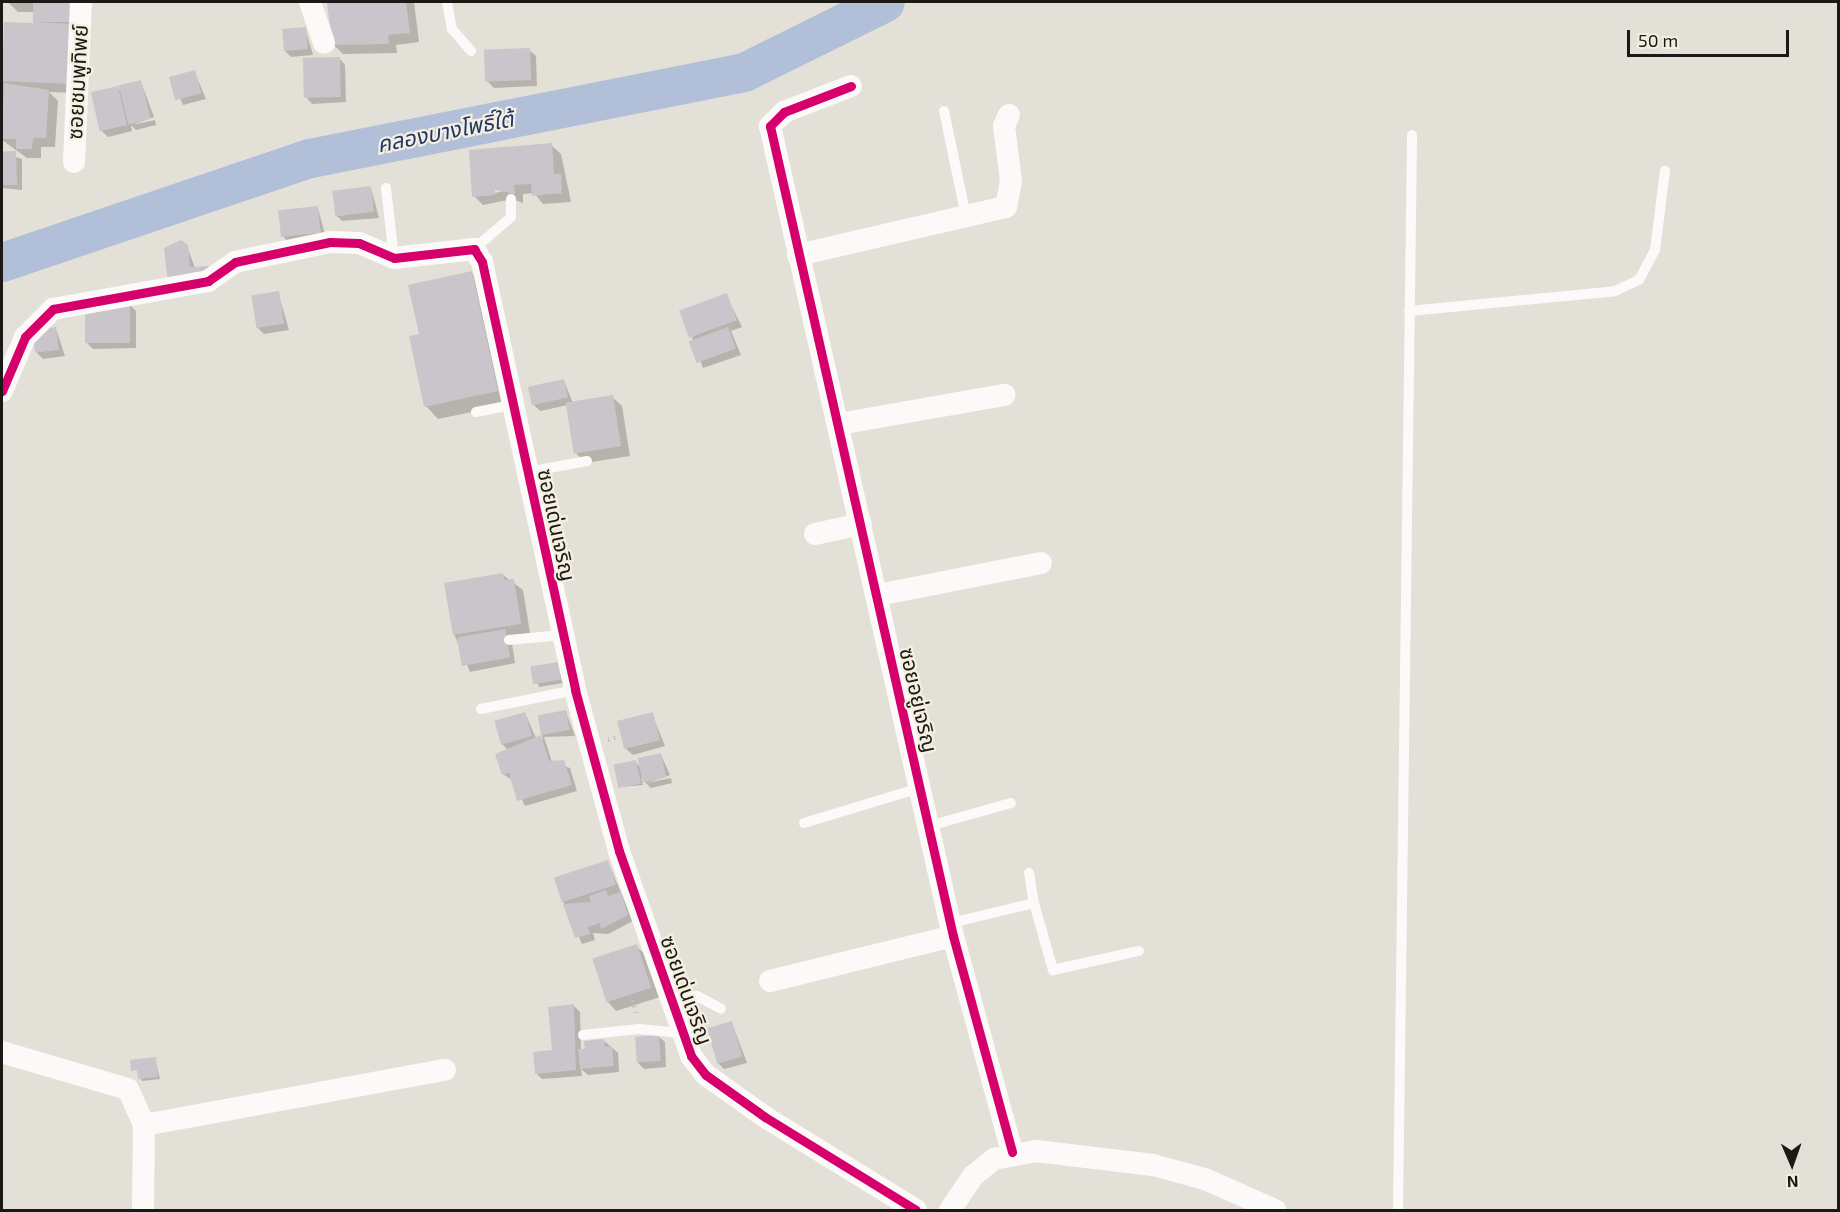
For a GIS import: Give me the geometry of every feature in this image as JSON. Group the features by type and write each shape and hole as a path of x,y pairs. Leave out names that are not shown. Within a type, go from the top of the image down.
{"street":[{"name":"ซอยชมพูทิพย์","path":"74,162 81,2"},
{"path":"310,2 324,43"},
{"name":"ซอยอยู่เจริญ","path":"851,86 784,112 770,126 952,930 1012,1152"},
{"path":"798,255 1006,207 1011,198 1004,136 1009,114"},
{"path":"2,391 25,337 53,309 208,281 235,262 330,242 359,243 394,258 474,249"},
{"name":"ซอยเด่นเจริญ","path":"474,249 482,262 575,690 619,850 680,1033 706,1075 916,1210"},
{"path":"839,424 1004,395"},
{"path":"815,534 861,524"},
{"path":"878,595 1041,563"},
{"path":"770,981 952,930"},
{"path":"2,1052 128,1089 144,1125 143,1210"},
{"path":"144,1125 445,1070"},
{"path":"950,1210 973,1176 1012,1152 1085,1154 1153,1165 1205,1179 1275,1210"}],"lane":[{"path":"447,2 452,28 471,51"},
{"path":"944,111 966,216"},
{"path":"1398,1210 1412,135"},
{"path":"1409,311 1614,291 1639,280 1654,250 1665,171"},
{"path":"386,188 394,258"},
{"path":"474,249 511,217 511,199"},
{"path":"476,412 513,405"},
{"path":"528,472 587,461"},
{"path":"509,640 562,635"},
{"path":"482,709 575,690"},
{"path":"804,823 921,788"},
{"path":"929,826 1011,803"},
{"path":"1029,873 1034,903 1053,970 1139,951"},
{"path":"952,930 1034,903"},
{"path":"670,1003 697,996 721,1009"},
{"path":"583,1035 639,1029 680,1033"}],"building":[{"path":"33,2 72,2 72,22 37,22 72,24 69,84 2,81 4,22 33,23"},
{"path":"327,2 406,2 410,33 388,35 389,44 332,45"},
{"path":"306,27 308,49 284,51 282,29"},
{"path":"530,48 531,80 485,82 484,50"},
{"path":"340,57 341,97 304,98 303,58"},
{"path":"195,70 201,93 175,100 169,77"},
{"path":"141,80 151,119 128,124 119,86"},
{"path":"4,83 49,90 46,138 33,138 32,149 16,149 16,139 2,139"},
{"path":"118,86 127,125 100,131 91,92"},
{"path":"552,143 554,174 561,174 562,193 532,196 531,184 514,185 515,194 495,190 495,195 472,197 469,150"},
{"path":"2,151 16,151 17,185 3,185"},
{"path":"371,186 374,212 335,217 332,191"},
{"path":"318,206 321,233 281,237 278,210"},
{"path":"181,240 188,245 190,267 208,266 210,278 168,283 164,248"},
{"path":"472,271 498,391 424,407 409,336 419,334 408,285"},
{"path":"279,291 284,324 257,328 251,295"},
{"path":"727,293 737,320 689,338 679,310"},
{"path":"85,304 130,304 130,343 85,343"},
{"path":"56,327 59,350 35,353 32,330"},
{"path":"728,327 736,349 696,363 689,341"},
{"path":"564,379 568,398 532,405 528,387"},
{"path":"613,395 621,446 574,454 566,403"},
{"path":"503,573 504,580 514,579 521,624 453,635 444,583"},
{"path":"505,629 510,658 462,666 457,638"},
{"path":"558,662 561,680 533,684 530,666"},
{"path":"566,710 570,730 541,735 538,716"},
{"path":"525,712 532,736 501,745 494,721"},
{"path":"653,712 660,740 624,749 617,721"},
{"path":"541,735 549,761 564,760 572,785 517,801 509,773 502,775 495,754"},
{"path":"661,753 666,777 643,782 638,758"},
{"path":"636,760 641,783 618,788 614,765"},
{"path":"608,860 616,885 562,902 554,878"},
{"path":"606,890 608,896 621,892 628,915 601,929 600,923 588,927 590,934 575,938 563,904 591,902 589,896"},
{"path":"637,944 651,988 607,1002 592,959"},
{"path":"574,1004 576,1070 535,1074 533,1052 552,1050 548,1007"},
{"path":"732,1021 742,1057 717,1064 707,1028"},
{"path":"659,1035 661,1061 637,1063 635,1037"},
{"path":"604,1039 605,1047 612,1046 614,1066 580,1069 578,1049 585,1049 584,1041"},
{"path":"156,1057 158,1077 138,1079 137,1070 131,1071 130,1060"}],"waterway":[{"name":"คลองบางโพธิ์ใต้","path":"2,262 310,158 744,72 885,2"}],"cycle path":[{"path":"851,86 784,112 770,126 953,936 1012,1152"},
{"path":"2,391 25,337 53,309 208,281 235,262 330,242 359,243 394,258 474,249 482,262 575,690 619,851 691,1056 706,1075 765,1117 916,1210"}]}
